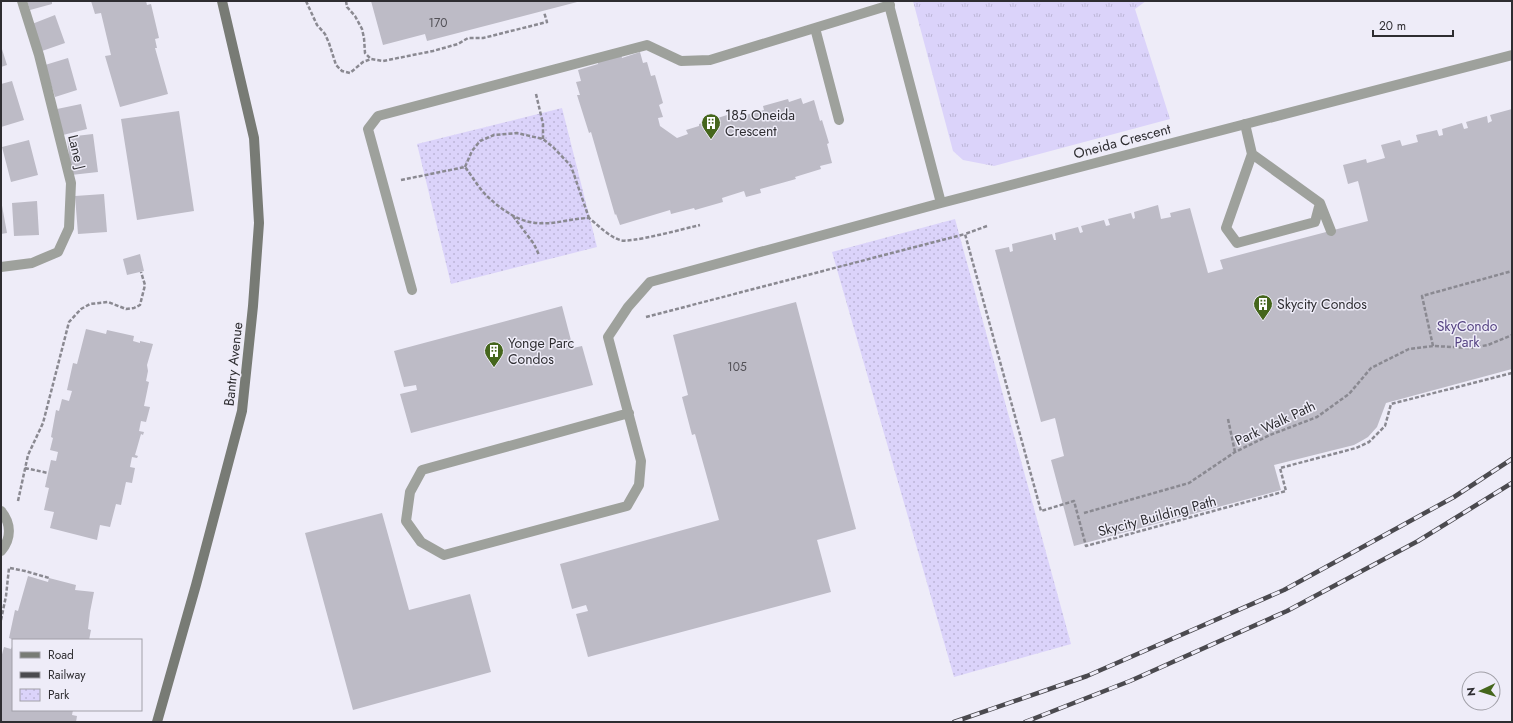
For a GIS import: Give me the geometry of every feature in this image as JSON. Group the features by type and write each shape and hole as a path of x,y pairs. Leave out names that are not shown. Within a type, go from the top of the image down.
{"street":[{"name":"Lane J","path":"1,267 32,263 58,252 69,228 71,183 39,55 22,1"},
{"name":"Bantry Avenue","path":"158,722 242,411 253,306 259,223 254,138 222,1"},
{"path":"412,290 368,129 378,116 647,45 681,61 710,60 889,3 941,203"},
{"path":"814,28 839,120"},
{"name":"Oneida Crescent","path":"629,413 422,470 410,492 406,521 421,542 444,555 627,506 639,485 641,461 629,413 608,338 628,307 650,282 941,203 1512,55"},
{"path":"1245,124 1252,154 1226,228 1237,243 1315,222 1320,203"},
{"path":"1252,154 1320,203 1331,231"},
{"path":"1,511 6,517 9,527 9,537 1,551"}],"path":[{"path":"306,1 317,25 325,34 336,65 342,71 350,73 362,62 371,59 383,61 433,51 458,44 468,38 483,38 547,22 544,12"},
{"path":"346,1 347,7 355,16 362,29 365,52 371,59"},
{"path":"532,75 543,124 543,139"},
{"path":"465,168 472,151 480,141 494,135 517,133 543,139 554,147 571,166 589,218 609,235 621,241 634,240 700,225"},
{"path":"383,184 465,168"},
{"path":"465,168 486,194 513,216 534,244 539,255"},
{"path":"513,216 536,224 558,223 579,218 589,218"},
{"path":"617,324 965,234 986,226"},
{"name":"Skycity Building Path","path":"965,234 1041,511 1074,501 1086,546 1286,491 1280,468 1356,448 1369,442 1384,426 1392,404 1512,373"},
{"path":"1433,346 1422,296 1512,271"},
{"path":"17,507 31,446 38,436 43,423 69,322 77,313 90,304 108,302 126,309 134,308 140,305 145,285 141,272"},
{"name":"Park Walk Path","path":"1084,513 1189,483 1235,452 1270,434 1317,417 1349,394 1371,368 1409,349 1433,346 1470,348 1488,345 1512,335"},
{"path":"1228,419 1235,452"},
{"path":"25,468 48,473"},
{"path":"5,568 25,571 49,578"},
{"path":"1,620 6,596 9,568"}],"green space":[{"path":"913,1 1146,1 1135,9 1170,119 994,166 963,160 953,151"},
{"path":"562,108 597,247 451,284 417,144"},
{"path":"955,219 1071,644 954,677 832,252"}],"building":[{"path":"27,1 52,1 52,4 30,10"},
{"path":"91,1 146,1 147,5 151,4 159,38 155,39 157,48 155,48 168,94 120,107 105,56 111,55 101,13 95,14"},
{"path":"371,1 581,1 427,41 425,34 383,45"},
{"path":"55,15 65,43 42,51 32,24"},
{"path":"1,46 7,65 1,67"},
{"name":"185 Oneida Crescent","path":"640,52 643,63 647,62 651,76 655,75 663,103 659,105 663,117 658,118 660,126 677,138 688,134 686,130 699,126 699,124 727,115 728,120 764,110 763,106 788,99 789,102 801,98 803,104 814,100 820,121 822,120 829,143 827,144 832,163 820,166 821,169 795,177 796,179 760,189 761,193 746,197 744,191 722,198 723,202 695,210 694,208 671,214 670,210 620,225 616,214 615,215 591,132 589,133 577,95 580,95 576,82 581,81 578,70 598,64 598,61 621,54 622,58"},
{"path":"68,58 77,90 55,97 45,65"},
{"path":"12,81 24,120 1,127 1,84"},
{"path":"81,104 87,129 63,135 57,109"},
{"name":"Skycity Condos","path":"1512,109 1512,369 1386,403 1377,427 1368,437 1354,445 1274,465 1281,490 1074,546 1051,460 1064,456 1055,418 1041,422 995,250 1009,247 1010,252 1013,251 1012,244 1052,234 1054,240 1056,240 1055,233 1078,227 1080,233 1083,232 1081,226 1104,220 1106,226 1110,225 1108,219 1131,213 1133,219 1135,218 1134,212 1158,205 1161,219 1171,217 1170,213 1190,208 1208,273 1223,269 1220,260 1368,221 1358,181 1348,184 1343,165 1366,159 1367,163 1385,158 1381,145 1400,140 1402,146 1418,142 1416,135 1437,130 1439,136 1443,135 1442,129 1462,123 1464,129 1468,128 1466,122 1487,116 1488,123 1492,121 1490,115"},
{"path":"179,111 194,211 137,220 121,119"},
{"path":"93,134 98,172 71,175 67,137"},
{"path":"29,140 38,175 11,182 2,147"},
{"path":"104,194 107,232 78,234 75,196"},
{"path":"1,200 7,233 1,234"},
{"path":"37,201 39,235 14,236 12,203"},
{"path":"140,254 144,271 127,275 123,259"},
{"path":"796,302 856,529 817,540 831,592 588,657 576,614 588,611 586,605 572,609 560,564 719,520 695,434 692,435 682,397 688,395 673,335"},
{"name":"Yonge Parc Condos","path":"562,306 573,348 582,346 593,385 411,433 400,394 417,390 416,385 404,387 394,351"},
{"path":"86,329 106,334 107,330 134,336 133,341 153,344 147,365 148,371 146,381 149,382 144,406 150,407 146,422 141,421 139,431 144,432 143,435 141,434 135,455 138,456 137,458 132,457 130,467 135,468 132,483 126,482 121,505 116,504 110,527 100,525 97,540 50,528 54,512 44,510 49,488 45,487 51,460 56,461 58,452 50,450 56,410 59,411 62,399 69,401 72,391 67,390 73,363 77,364"},
{"path":"382,513 409,610 470,594 491,672 353,710 305,533"},
{"path":"28,576 48,582 49,578 76,585 75,590 94,592 88,629 91,630 89,639 12,639 9,638 15,610 18,611"},
{"path":"4,647 11,649 12,647 12,711 73,711 72,715 77,716 76,722 1,722 1,658"}],"railway":[{"path":"954,722 1087,676 1284,590 1454,497 1512,459"},
{"path":"1025,722 1130,681 1287,611 1418,541 1512,483"}],"place":[{"name":"185 Oneida Crescent","path":"711,140"},
{"name":"Skycity Condos","path":"1263,321"},
{"name":"Yonge Parc Condos","path":"494,368"}],"park label":[{"name":"SkyCondo Park","path":"1467,334"}]}
